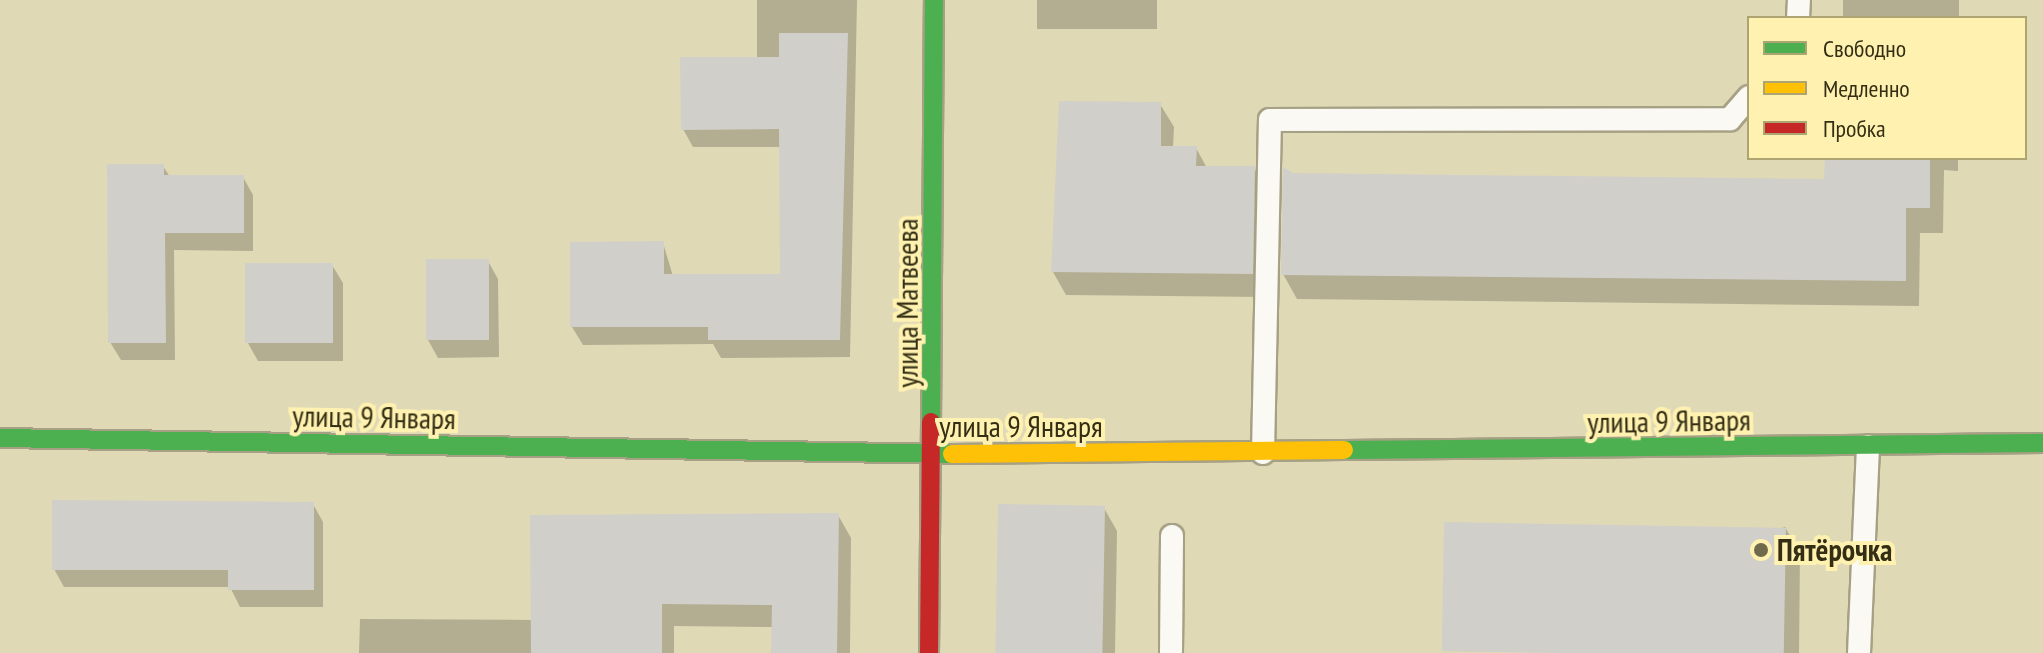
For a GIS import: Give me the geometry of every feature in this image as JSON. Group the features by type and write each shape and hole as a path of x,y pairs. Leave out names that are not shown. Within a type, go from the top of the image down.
{"street":[{"name":"улица Матвеева","path":"929,653 936,454 934,0"},
{"name":"улица 9 Января","path":"0,438 936,454 2043,443"}],"lane":[{"path":"1263,453 1270,120 1730,119 1747,99"},
{"path":"1859,653 1868,446"},
{"path":"1171,653 1172,536"}],"building":[{"path":"779,33 848,33 840,340 708,340 708,327 570,327 570,242 664,241 664,274 780,274 779,129 681,130 680,57 779,57"},
{"path":"1059,101 1161,102 1161,146 1197,146 1196,166 1255,166 1253,274 1051,272"},
{"path":"1825,160 1930,160 1930,208 1906,208 1906,281 1281,275 1283,167 1293,173 1824,179"},
{"path":"107,164 164,164 164,175 244,175 244,233 165,233 166,343 108,343"},
{"path":"426,259 489,259 489,340 426,340"},
{"path":"245,263 333,263 333,343 245,343"},
{"path":"52,500 314,502 314,590 228,590 228,570 52,570"},
{"path":"998,504 1105,506 1102,653 995,653"},
{"path":"839,513 837,653 771,653 772,605 662,604 662,653 531,653 530,515"},
{"path":"1444,522 1786,528 1784,653 1442,651"}],"traffic: fast":[{"path":"931,422 934,0"},
{"path":"0,438 952,454"},
{"path":"1344,450 2043,443"}],"traffic: slow":[{"path":"952,454 1344,450"}],"traffic: jam":[{"path":"929,653 931,422"}],"place":[{"name":"Пятёрочка","path":"1761,550"}]}
